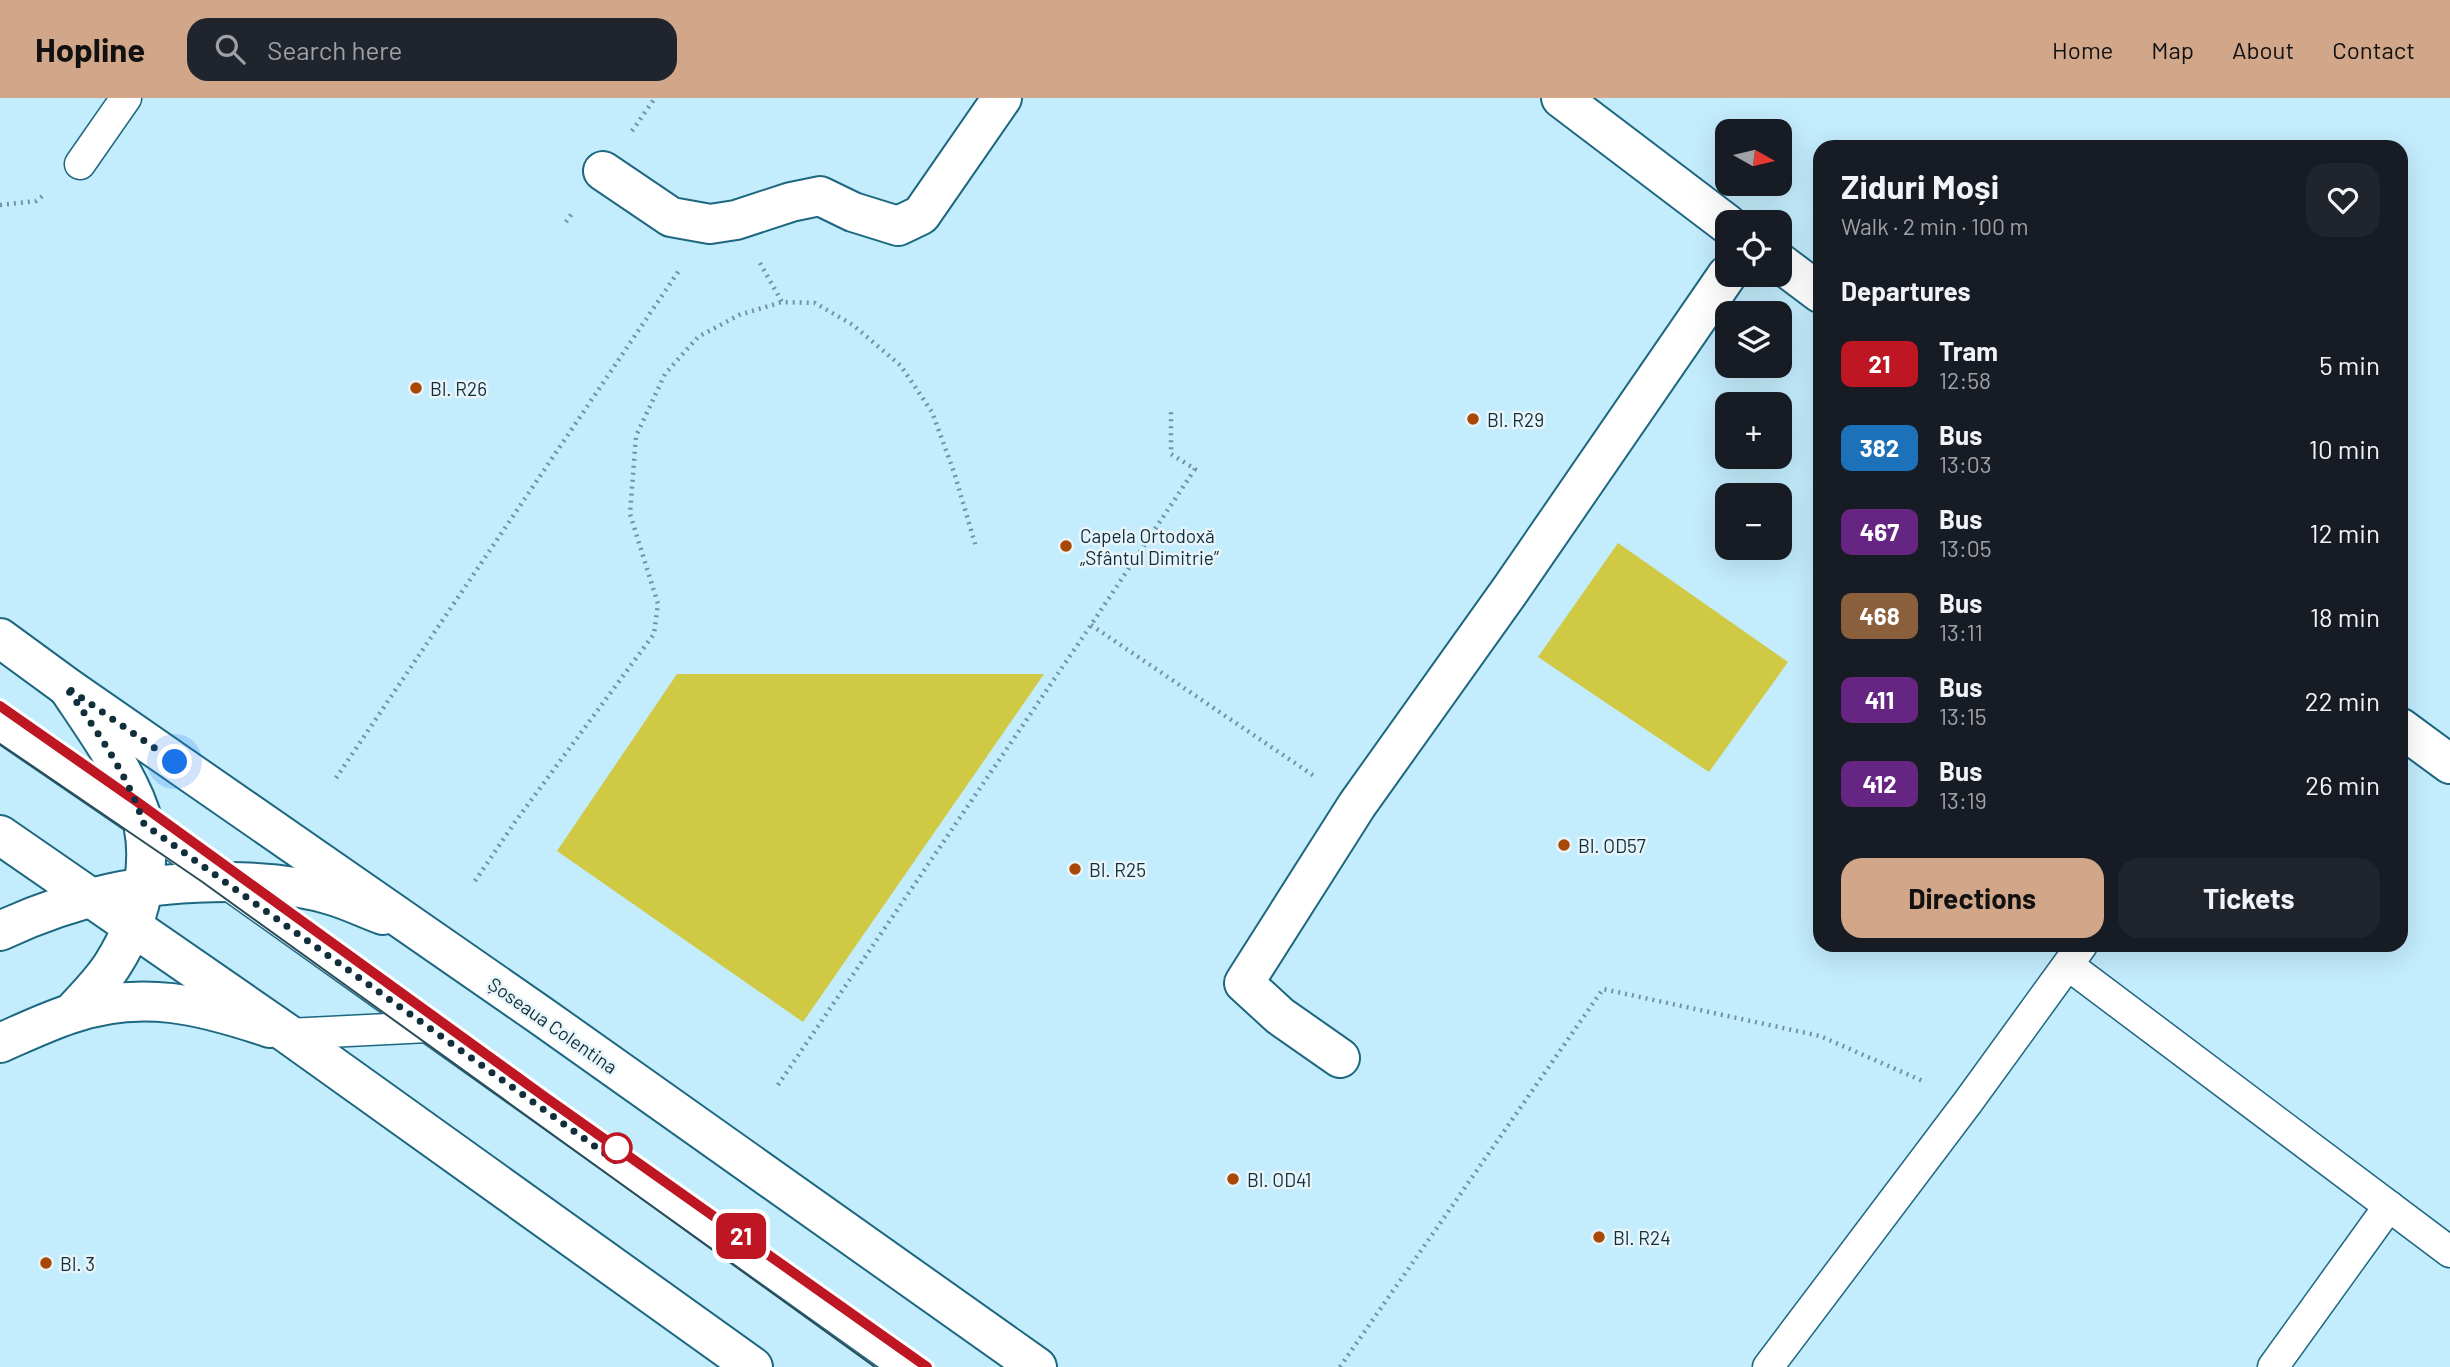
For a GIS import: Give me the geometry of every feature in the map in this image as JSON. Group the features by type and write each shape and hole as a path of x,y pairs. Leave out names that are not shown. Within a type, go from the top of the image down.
{"main road":[{"path":"604,171 671,217 710,224 736,220 791,202 820,196 853,212 898,226 921,215 1002,98"},
{"path":"1561,98 1715,215"},
{"path":"1792,272 1813,288"},
{"path":"1340,1058 1280,1016 1244,983 1357,805 1511,589 1719,287"},
{"name":"Șoseaua Colentina","path":"0,638 66,687 415,928 1037,1367"},
{"name":"Șoseaua Colentina","path":"66,687 118,766 136,801 147,843 144,885 132,926 113,965 72,1013"},
{"path":"2408,732 2450,764"},
{"path":"0,835 288,1034 753,1367"},
{"path":"0,930 89,897 144,885 224,882 274,884 334,896 415,928"},
{"path":"0,1043 72,1013 115,1004 153,1001 186,1003 223,1012 288,1034"}],"lane":[{"path":"80,164 126,98"},
{"path":"0,726 144,824 905,1367"},
{"path":"1768,1367 2075,955 2450,1252"},
{"path":"288,1034 428,1027"},
{"path":"2273,1367 2389,1206"}],"path":[{"path":"335,778 710,224"},
{"path":"475,881 515,822 654,634 657,604 630,514 636,436 665,374 698,337 739,315 782,302 815,303 853,325 901,366 932,412 954,472 976,547"},
{"path":"778,1085 1195,469 1171,454 1171,410"},
{"path":"1091,625 1357,805"},
{"path":"1340,1367 1603,989 1820,1036 1968,1102"}],"shaded area":[{"path":"1618,543 1788,662 1709,772 1538,657"},
{"path":"677,674 1044,674 803,1022 557,851"}],"tram line":[{"path":"0,706 927,1367"},
{"name":"21","path":"0,706 927,1367"},
{"path":"0,744 201,881 875,1367"}],"place":[{"name":"Bl. R26","path":"416,388"},
{"name":"Bl. R29","path":"1473,419"},
{"name":"Capela Ortodoxă „Sfântul Dimitrie”","path":"1066,546"},
{"name":"Bl. OD57","path":"1564,845"},
{"name":"Bl. R25","path":"1075,869"},
{"name":"Bl. OD41","path":"1233,1179"},
{"name":"Bl. R24","path":"1599,1237"},
{"name":"Bl. 3","path":"46,1263"}],"route":[{"path":"175,762 66,687 123,775 144,824 617,1162 617,1148"}]}
